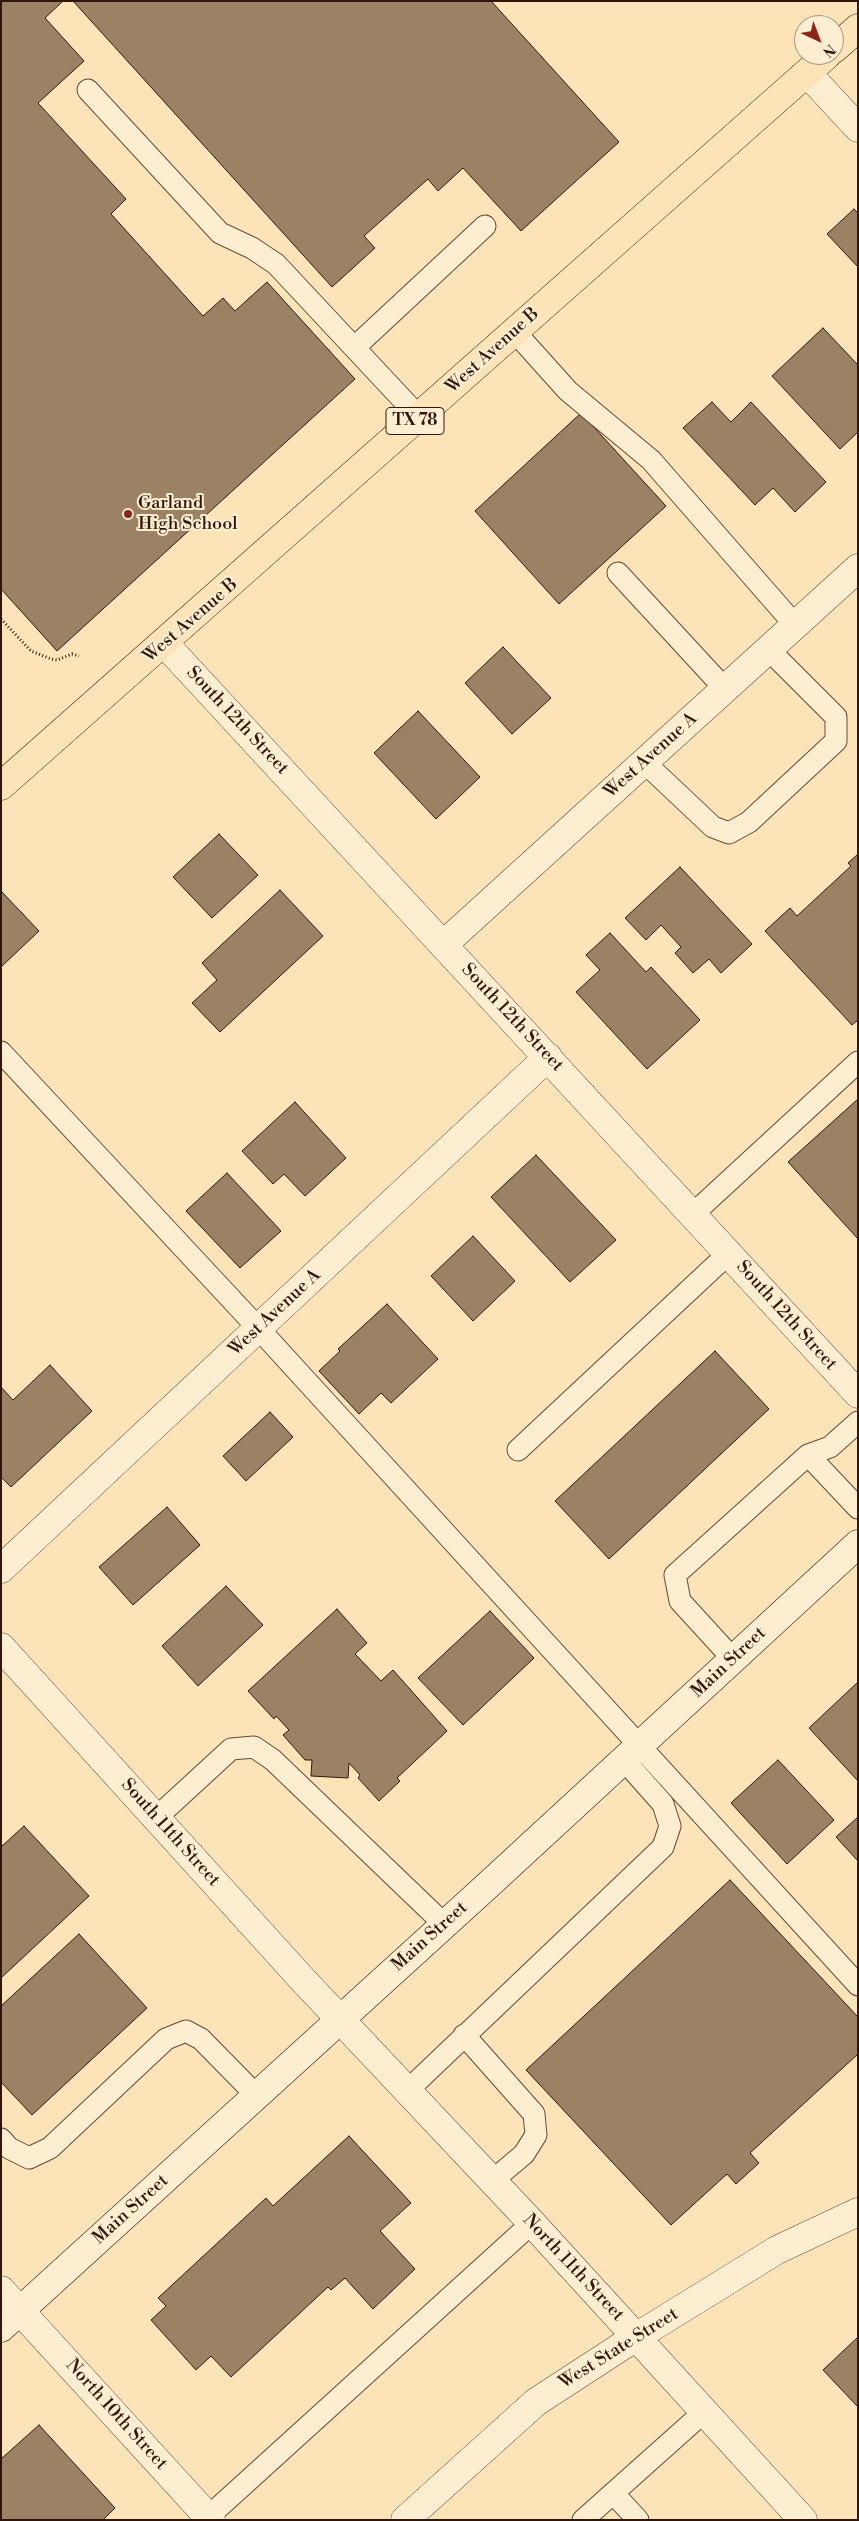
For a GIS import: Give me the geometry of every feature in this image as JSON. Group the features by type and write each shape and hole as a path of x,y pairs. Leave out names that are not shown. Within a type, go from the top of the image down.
{"main road":[{"path":"844,40 858,28"},
{"name":"West Avenue B","path":"1,786 165,644 816,65"}],"street":[{"path":"807,73 858,128"},
{"name":"West Avenue A","path":"444,944 858,568"},
{"name":"South 12th Street","path":"165,644 548,1056 858,1394"},
{"name":"West Avenue A","path":"1,1569 548,1056"},
{"name":"Main Street","path":"11,2319 445,1924 858,1544"},
{"name":"South 11th Street","path":"1,1647 303,1980 341,2017"},
{"name":"North 11th Street","path":"341,2017 803,2520"},
{"name":"West State Street","path":"405,2520 536,2402 636,2337 777,2250 858,2212"},
{"name":"North 10th Street","path":"1,2290 11,2319 210,2518"}],"lane":[{"path":"88,90 220,233 252,248 276,264 419,417"},
{"path":"354,347 485,226"},
{"path":"515,332 568,391 651,460 795,625"},
{"path":"618,573 725,689"},
{"path":"644,762 713,827 729,833 750,822 836,741 836,717 768,649"},
{"path":"1,1052 259,1329 488,1581 632,1752 858,1984"},
{"path":"693,1214 858,1062"},
{"path":"518,1450 729,1253"},
{"path":"733,1659 680,1601 675,1575 808,1454 830,1447 858,1422"},
{"path":"808,1454 858,1508"},
{"path":"157,1817 231,1749 254,1747 273,1760 445,1924"},
{"path":"408,2090 663,1847 670,1826 663,1804 632,1752"},
{"path":"1,2139 9,2148 29,2158 50,2148 166,2039 186,2031 201,2039 257,2096"},
{"path":"464,2035 534,2114 536,2135 524,2154 492,2181"},
{"path":"210,2518 532,2223"},
{"path":"583,2520 704,2412"},
{"path":"613,2493 638,2520"}],"path":[{"path":"1,619 31,651 57,660 72,654 79,656"}],"building":[{"name":"Garland High School","path":"1,1 63,1 45,18 84,61 38,103 126,199 111,214 203,316 223,298 235,311 267,282 355,379 57,651 1,589"},
{"path":"73,1 491,1 619,142 521,231 463,168 438,191 428,179 364,236 375,248 332,287"},
{"path":"854,209 858,213 858,267 827,234"},
{"path":"823,328 858,365 858,432 840,449 772,376"},
{"path":"712,402 731,422 751,402 826,482 795,512 773,488 755,505 683,428"},
{"path":"581,413 666,506 559,604 475,511"},
{"path":"503,647 551,698 512,734 465,683"},
{"path":"418,711 480,777 436,819 374,753"},
{"path":"219,834 258,875 212,918 173,877"},
{"path":"858,854 858,1020 852,1025 765,931 790,908 797,916 851,866 848,863"},
{"path":"680,867 752,944 721,973 709,959 693,973 675,953 681,947 661,925 646,940 625,918"},
{"path":"280,890 323,936 220,1032 192,1003 217,980 202,963"},
{"path":"1,891 39,931 1,967"},
{"path":"610,933 646,972 651,967 700,1020 647,1069 576,992 600,970 586,955"},
{"path":"858,1099 858,1239 788,1162"},
{"path":"295,1102 346,1158 305,1196 284,1174 273,1184 242,1151"},
{"path":"536,1155 616,1240 570,1282 491,1197"},
{"path":"227,1173 281,1231 240,1268 186,1211"},
{"path":"473,1236 515,1281 473,1321 431,1276"},
{"path":"387,1304 438,1359 391,1403 381,1393 359,1414 319,1371 340,1351 338,1349"},
{"path":"715,1351 769,1409 609,1559 555,1501"},
{"path":"50,1365 92,1411 11,1487 1,1477 1,1387 13,1400"},
{"path":"270,1412 293,1437 246,1481 223,1456"},
{"path":"167,1507 200,1545 133,1605 99,1567"},
{"path":"226,1586 263,1625 198,1686 162,1646"},
{"path":"337,1609 367,1643 355,1654 381,1681 393,1670 447,1731 397,1778 400,1781 379,1801 358,1778 360,1775 349,1763 348,1778 311,1776 312,1760 305,1760 283,1735 289,1730 276,1716 274,1719 248,1691"},
{"path":"490,1611 534,1658 463,1725 418,1678"},
{"path":"858,1682 858,1781 809,1728"},
{"path":"778,1760 834,1820 787,1864 731,1803"},
{"path":"858,1817 858,1861 836,1837"},
{"path":"24,1826 89,1896 1,1978 1,1847"},
{"path":"730,1880 858,2017 858,2054 750,2153 759,2163 736,2184 727,2174 671,2225 526,2070"},
{"path":"79,1934 147,2008 32,2115 1,2082 1,2006"},
{"path":"349,2136 411,2203 380,2231 415,2269 373,2309 345,2278 331,2290 328,2287 231,2377 211,2356 196,2370 151,2320 166,2306 158,2298 266,2198 273,2206"},
{"path":"858,2337 858,2407 823,2370"},
{"path":"39,2425 115,2508 103,2520 1,2520 1,2459"}],"place":[{"name":"Garland High School","path":"128,514"}]}
